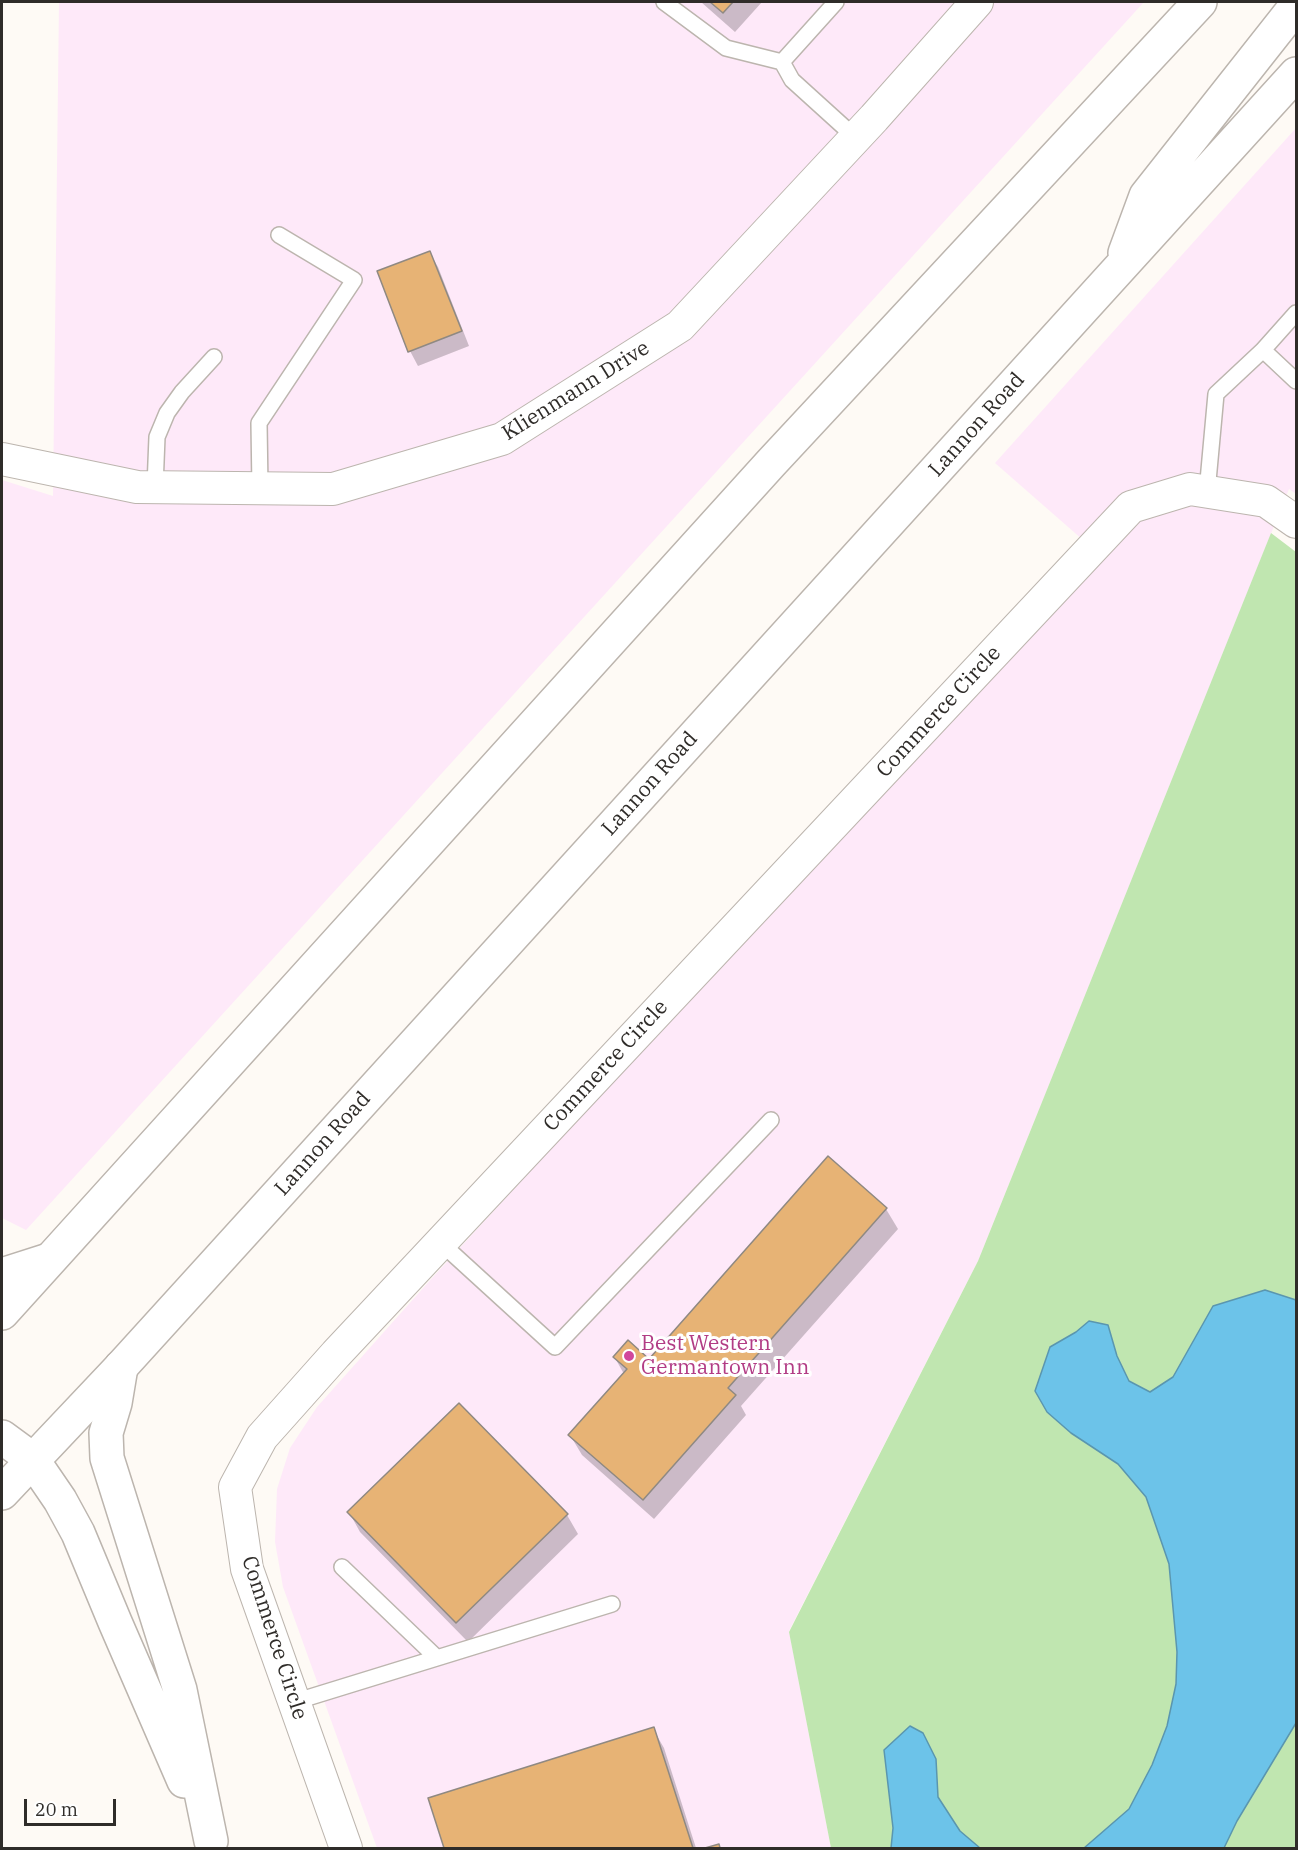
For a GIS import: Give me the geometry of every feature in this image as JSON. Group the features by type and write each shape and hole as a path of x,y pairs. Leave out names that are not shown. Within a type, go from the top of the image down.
{"main road":[{"path":"2,1313 763,472 1196,5"},
{"path":"1120,268 1146,196 1296,6"},
{"name":"Lannon Road","path":"2,1492 121,1367 1296,74"},
{"path":"2,1275 49,1260"},
{"path":"121,1367 115,1404 106,1433 107,1458 180,1690 212,1845"},
{"path":"2,1437 32,1459 60,1500 78,1533 212,1845"}],"street":[{"name":"Klienmann Drive","path":"2,459 137,487 333,489 502,439 680,326 856,138 977,2"},
{"name":"Commerce Circle","path":"346,1848 247,1569 235,1487 261,1437 1131,507 1190,489 1266,501 1296,522"}],"lane":[{"path":"664,2 726,48 782,62 792,80 856,138"},
{"path":"782,62 836,2"},
{"path":"260,488 259,423 354,280 279,235"},
{"path":"1207,492 1216,394 1263,350 1296,313"},
{"path":"1263,350 1296,381"},
{"path":"155,487 157,437 167,412 214,357"},
{"path":"441,1243 555,1347 771,1120"},
{"path":"342,1567 437,1658"},
{"path":"294,1702 612,1604"}],"shaded area":[{"path":"59,2 1144,2 26,1230 2,1218 2,480 53,496"},
{"path":"1296,128 1296,494 1289,489 978,1261 789,1631 831,1848 377,1848 283,1587 275,1542 277,1489 290,1448 317,1407 433,1277 1099,554 995,463"}],"green space":[{"path":"1271,533 1296,552 1296,1848 831,1848 789,1632 978,1261"}],"water":[{"path":"1265,1290 1296,1300 1296,1723 1237,1821 1224,1848 1084,1848 1129,1809 1152,1765 1167,1726 1176,1684 1177,1652 1169,1564 1146,1497 1118,1464 1071,1433 1047,1412 1035,1391 1050,1347 1076,1332 1089,1321 1108,1325 1117,1356 1129,1381 1150,1392 1173,1377 1213,1306"},
{"path":"910,1726 923,1733 936,1759 938,1797 960,1831 980,1848 891,1848 893,1828 884,1750"}],"building":[{"path":"710,2 733,2 723,13"},
{"path":"430,251 462,331 408,352 377,271"},
{"path":"828,1156 887,1208 728,1388 736,1395 643,1500 568,1435 627,1369 613,1357 628,1340 649,1359"},
{"path":"459,1403 568,1514 456,1623 347,1512"},
{"path":"654,1727 693,1848 444,1848 428,1798"},
{"path":"719,1844 720,1848 705,1848"}],"place":[{"name":"Best Western Germantown Inn","path":"629,1356"}]}
